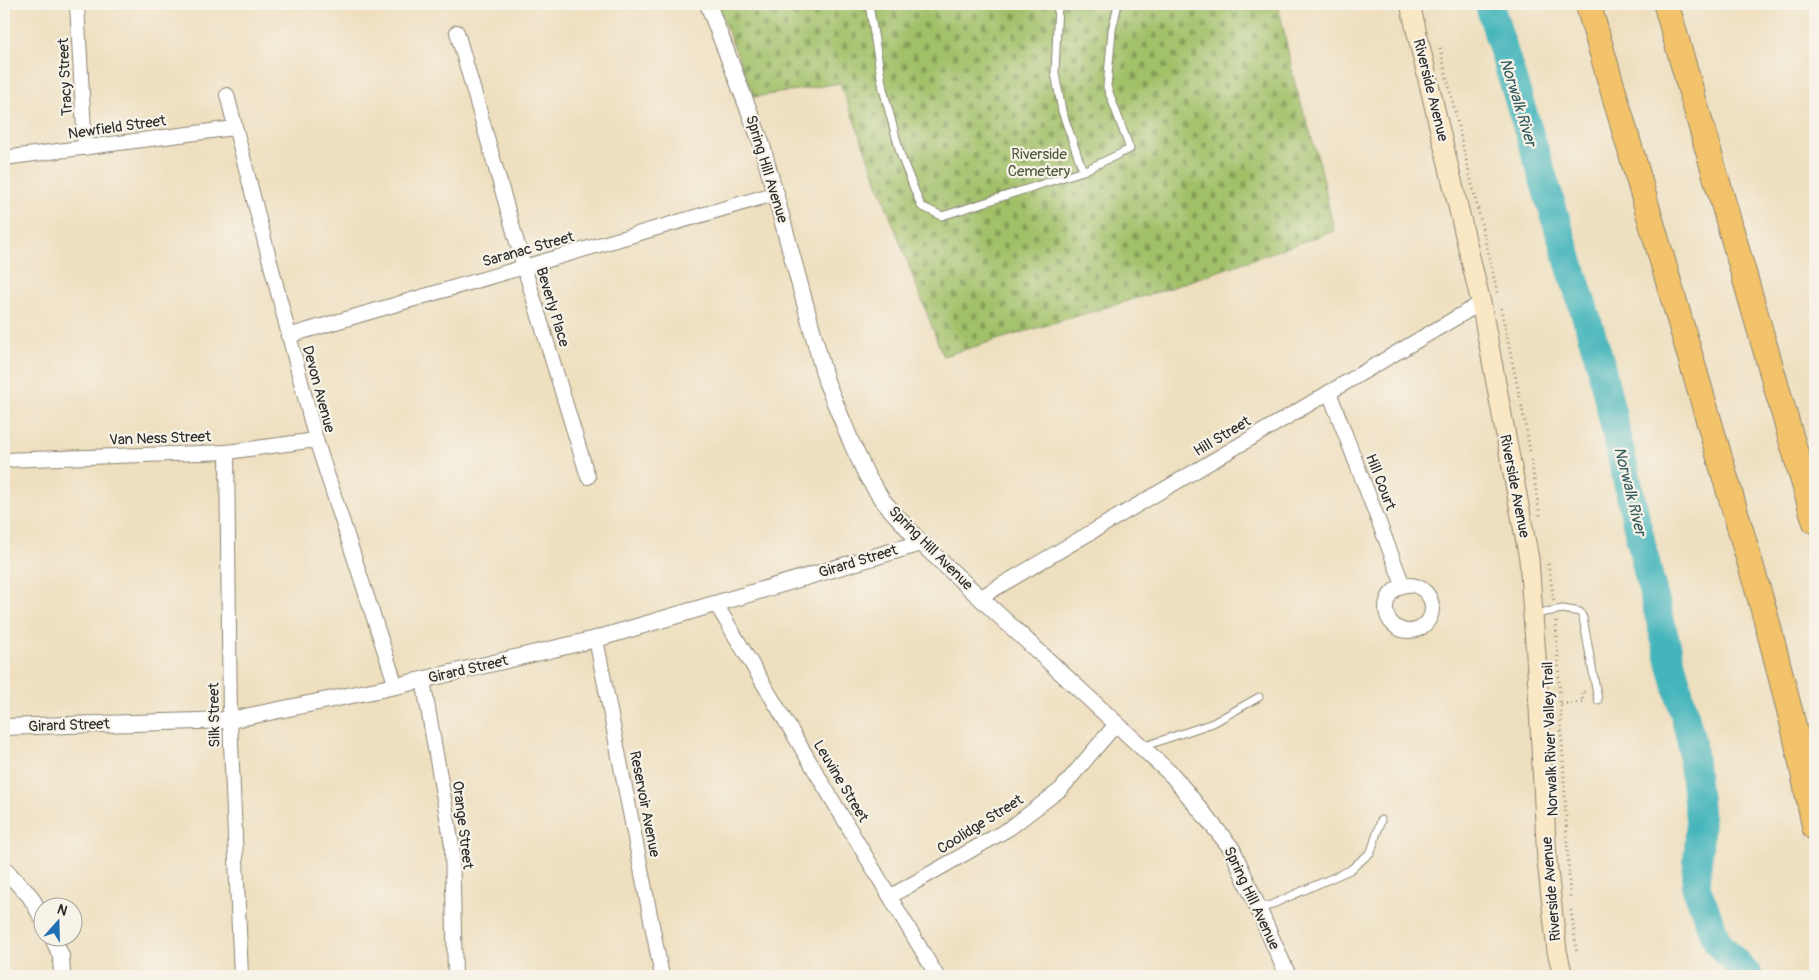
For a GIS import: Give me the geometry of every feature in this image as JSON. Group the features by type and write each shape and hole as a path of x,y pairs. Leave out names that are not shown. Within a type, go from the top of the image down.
{"highway":[{"path":"1588,4 1766,618 1795,732 1815,828"},
{"path":"1666,4 1815,521"}],"main road":[{"name":"Riverside Avenue","path":"1410,4 1481,303 1529,559 1547,860 1557,951 1563,976"}],"street":[{"name":"Tracy Street","path":"77,4 85,148"},
{"name":"Spring Hill Avenue","path":"708,4 761,142 826,381 867,476 883,501 921,543 1173,776 1203,811 1232,850 1288,976"},
{"name":"Beverly Place","path":"458,32 524,267 588,476"},
{"name":"Devon Avenue","path":"226,95 316,440 396,686"},
{"name":"Newfield Street","path":"4,158 234,128"},
{"name":"Saranac Street","path":"288,336 776,193"},
{"name":"Hill Street","path":"981,597 1481,303"},
{"name":"Hill Court","path":"1328,392 1403,585"},
{"name":"Van Ness Street","path":"4,460 227,452 316,440"},
{"name":"Silk Street","path":"227,452 230,720 241,976"},
{"name":"Girard Street","path":"4,727 230,720 396,686 596,639 921,543"},
{"name":"Leuvine Street","path":"716,604 937,976"},
{"name":"Reservoir Avenue","path":"596,639 662,976"},
{"name":"Orange Street","path":"423,680 452,845 455,976"},
{"name":"Coolidge Street","path":"891,896 1010,828 1061,789 1117,723"},
{"path":"4,869 32,900"},
{"path":"57,948 61,956 62,976"}],"lane":[{"path":"869,4 883,89 901,156 921,206 942,216 1083,171 1130,149 1108,87 1112,30 1118,4"},
{"path":"1058,4 1055,73 1062,110 1083,171"},
{"path":"1533,614 1563,609 1580,612 1583,618 1598,700"},
{"path":"1142,747 1212,723 1259,697"},
{"path":"1259,910 1350,870 1371,852 1381,820"}],"path":[{"name":"Norwalk River Valley Trail","path":"1556,620 1566,840 1577,959"},
{"path":"1561,704 1583,702 1582,698"}],"green space":[{"name":"Riverside Cemetery","path":"717,4 1278,4 1295,84 1320,164 1334,231 1164,290 943,356 840,83 754,97"}],"waterway":[{"name":"Norwalk River","path":"1489,4 1599,358 1649,577 1691,740 1700,825 1696,887 1718,943 1748,976"}]}
